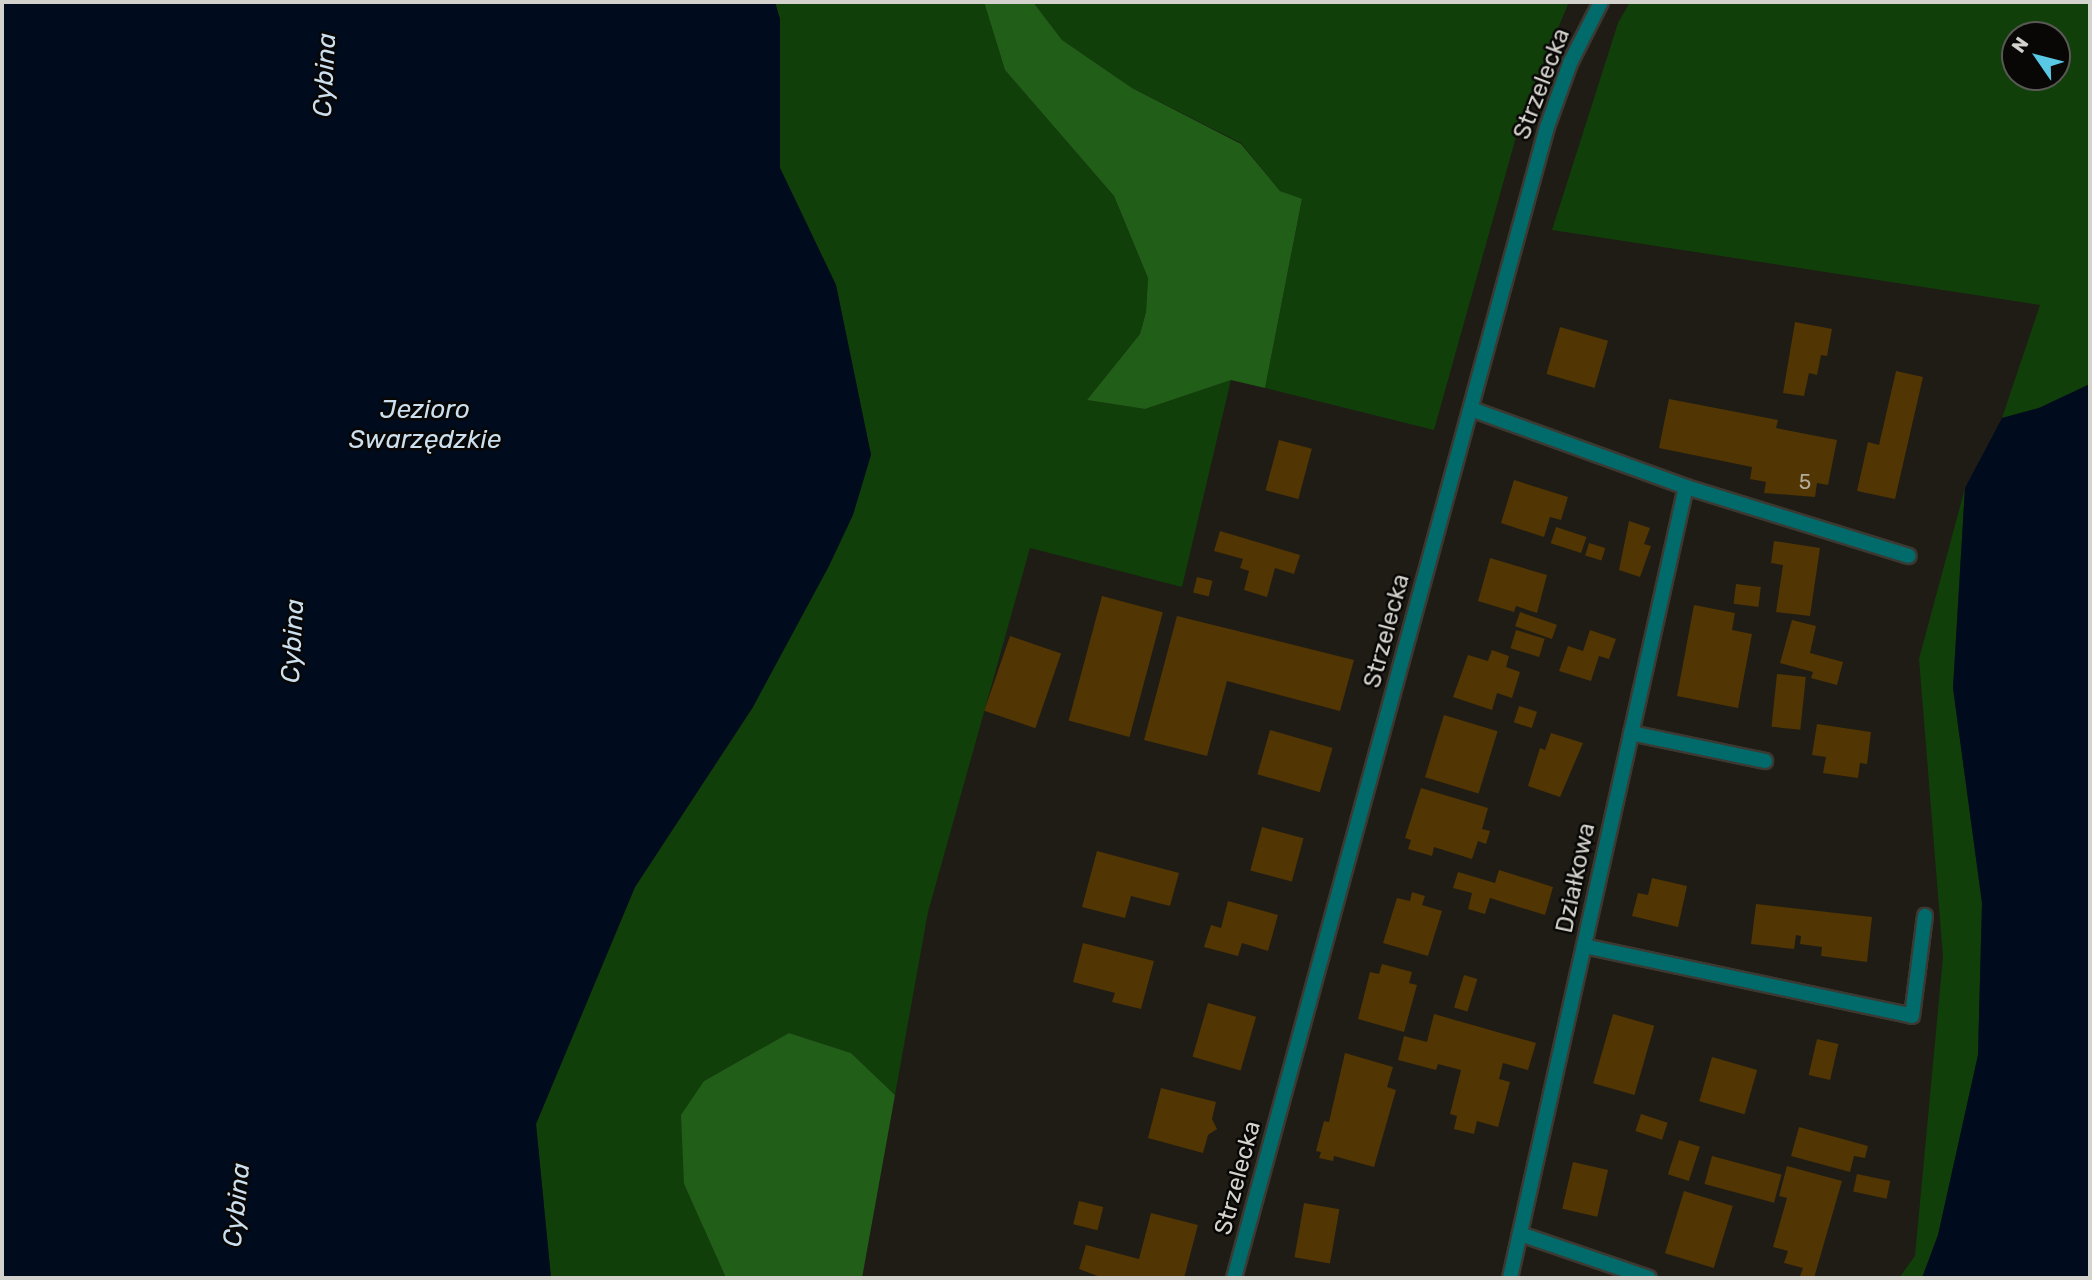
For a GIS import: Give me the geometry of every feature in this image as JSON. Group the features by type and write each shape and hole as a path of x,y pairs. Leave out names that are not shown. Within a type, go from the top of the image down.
{"street":[{"name":"Strzelecka","path":"1234,1278 1547,127 1570,63 1601,2"},
{"path":"1471,409 1686,487 1909,556"},
{"name":"Działkowa","path":"1510,1278 1686,487"},
{"path":"1631,733 1765,761"},
{"path":"1584,946 1912,1016 1925,916"},
{"path":"1520,1234 1649,1278"}],"green space":[{"path":"775,2 984,2 1005,70 1114,196 1148,278 1146,312 1140,334 1087,400 1145,409 1231,380 1182,587 1030,548 928,912 895,1095 851,1053 789,1033 704,1081 684,1184 726,1278 551,1278 536,1124 635,887 753,707 871,455 836,285 780,168 780,19"},
{"path":"984,2 1033,2 1062,40 1132,88 1241,144 1280,191 1302,199 1265,388 1231,380 1145,409 1087,400 1140,334 1146,312 1148,278 1114,196 1005,70"},
{"path":"1033,2 1569,2 1523,112 1434,430 1265,388 1302,200 1280,191 1241,143 1132,88 1062,40"},
{"path":"1630,2 2090,2 2090,384 2039,408 2002,418 2040,305 1552,230 1618,23"},
{"path":"1965,488 1953,688 1982,903 1978,1055 1938,1235 1922,1278 1899,1278 1915,1256 1943,957 1919,659"},
{"path":"789,1033 851,1053 895,1095 862,1278 726,1278 684,1184 681,1115 704,1081"}],"water":[{"name":"Jezioro Swarzędzkie","path":"2,2 775,2 780,19 780,168 836,285 871,455 853,515 829,566 753,707 635,887 536,1124 551,1278 2,1278"},
{"path":"2090,384 2090,1278 1922,1278 1938,1235 1978,1055 1982,903 1953,688 1965,488 2002,418 2039,408"}],"building":[{"path":"1795,322 1832,329 1827,356 1821,355 1817,375 1809,373 1804,396 1783,393"},
{"path":"1560,327 1608,341 1595,388 1546,374"},
{"path":"1896,371 1923,377 1895,499 1857,491 1868,442 1879,445"},
{"path":"1669,399 1778,420 1776,428 1837,440 1828,485 1817,483 1815,497 1764,493 1766,482 1750,479 1752,467 1659,448"},
{"path":"1279,440 1312,449 1298,499 1266,490"},
{"path":"1514,480 1568,497 1561,520 1550,517 1544,537 1501,523"},
{"path":"1629,521 1650,528 1644,544 1651,546 1640,577 1619,570"},
{"path":"1556,527 1586,537 1581,553 1551,543"},
{"path":"1220,531 1300,555 1294,574 1275,568 1267,597 1244,590 1249,571 1240,568 1243,559 1214,551"},
{"path":"1774,541 1820,548 1810,616 1776,612 1783,565 1771,563"},
{"path":"1589,543 1605,548 1601,560 1585,555"},
{"path":"1490,558 1547,575 1537,613 1516,606 1514,612 1478,601"},
{"path":"1197,577 1213,581 1209,596 1193,593"},
{"path":"1736,584 1761,587 1758,607 1734,604"},
{"path":"1102,596 1163,612 1129,737 1069,721"},
{"path":"1694,605 1735,613 1732,630 1752,634 1738,708 1677,696"},
{"path":"1520,612 1557,625 1552,639 1515,626"},
{"path":"1177,616 1354,660 1340,711 1227,681 1207,756 1144,740"},
{"path":"1792,620 1816,626 1810,653 1843,662 1837,685 1811,678 1813,672 1780,663"},
{"path":"1516,630 1545,639 1539,657 1510,648"},
{"path":"1590,630 1616,639 1609,659 1599,656 1591,681 1559,671 1568,646 1583,651"},
{"path":"1010,636 1061,654 1035,728 984,711"},
{"path":"1492,650 1509,656 1506,667 1520,672 1512,698 1497,693 1492,710 1453,697 1468,655 1488,661"},
{"path":"1777,674 1806,677 1800,730 1771,727"},
{"path":"1519,706 1537,712 1532,728 1514,722"},
{"path":"1444,715 1498,731 1479,794 1425,777"},
{"path":"1817,724 1871,732 1867,764 1860,763 1858,778 1823,773 1826,757 1812,755"},
{"path":"1270,730 1332,748 1320,792 1257,774"},
{"path":"1551,733 1583,743 1560,797 1528,786 1540,748 1545,750"},
{"path":"1421,788 1488,808 1482,829 1490,831 1486,844 1478,841 1472,859 1434,847 1432,856 1408,849 1411,840 1405,838"},
{"path":"1262,827 1304,838 1292,882 1250,870"},
{"path":"1097,851 1179,873 1170,906 1131,896 1125,918 1082,907"},
{"path":"1499,870 1553,887 1545,915 1490,898 1485,914 1468,909 1472,893 1453,888 1458,872 1495,883"},
{"path":"1652,878 1687,886 1678,927 1632,916 1638,893 1648,895"},
{"path":"1412,892 1425,896 1422,905 1442,911 1428,956 1383,943 1397,898 1410,901"},
{"path":"1228,901 1278,915 1268,951 1242,943 1238,956 1204,947 1211,925 1221,928"},
{"path":"1756,904 1872,917 1867,962 1821,956 1822,947 1800,944 1801,936 1796,935 1794,949 1751,944"},
{"path":"1083,943 1154,961 1141,1009 1112,1002 1115,993 1073,982"},
{"path":"1382,964 1412,972 1409,983 1417,985 1404,1032 1358,1019 1370,972 1379,974"},
{"path":"1464,975 1477,979 1467,1012 1454,1008"},
{"path":"1208,1003 1256,1017 1241,1071 1193,1057"},
{"path":"1434,1014 1536,1043 1528,1070 1503,1063 1499,1079 1510,1082 1498,1127 1477,1121 1474,1134 1454,1129 1457,1116 1450,1114 1461,1070 1438,1064 1436,1070 1398,1060 1404,1036 1427,1042"},
{"path":"1613,1014 1654,1026 1634,1095 1593,1083"},
{"path":"1817,1039 1838,1044 1830,1080 1809,1075"},
{"path":"1345,1053 1393,1067 1387,1087 1396,1090 1374,1167 1334,1156 1333,1161 1319,1158 1321,1152 1316,1151 1324,1121 1329,1122"},
{"path":"1712,1057 1757,1070 1744,1114 1699,1101"},
{"path":"1161,1088 1216,1102 1212,1119 1217,1129 1208,1135 1203,1153 1148,1138"},
{"path":"1641,1114 1668,1123 1662,1140 1635,1131"},
{"path":"1799,1127 1868,1146 1865,1158 1854,1156 1850,1172 1791,1156"},
{"path":"1679,1140 1700,1147 1689,1181 1668,1174"},
{"path":"1712,1156 1782,1175 1774,1203 1704,1184"},
{"path":"1573,1162 1608,1170 1597,1217 1562,1209"},
{"path":"1787,1166 1842,1181 1814,1278 1800,1276 1803,1268 1784,1263 1788,1251 1773,1247 1787,1198 1779,1196"},
{"path":"1857,1174 1890,1181 1887,1199 1853,1192"},
{"path":"1684,1191 1733,1206 1714,1268 1665,1253"},
{"path":"1079,1201 1103,1207 1097,1230 1073,1224"},
{"path":"1304,1203 1339,1209 1330,1263 1294,1257"},
{"path":"1151,1213 1198,1225 1184,1278 1103,1278 1079,1269 1086,1245 1139,1259"}],"water label":[{"name":"Cybina","path":"325,75"},
{"name":"Cybina","path":"293,641"},
{"name":"Cybina","path":"237,1205"}]}
